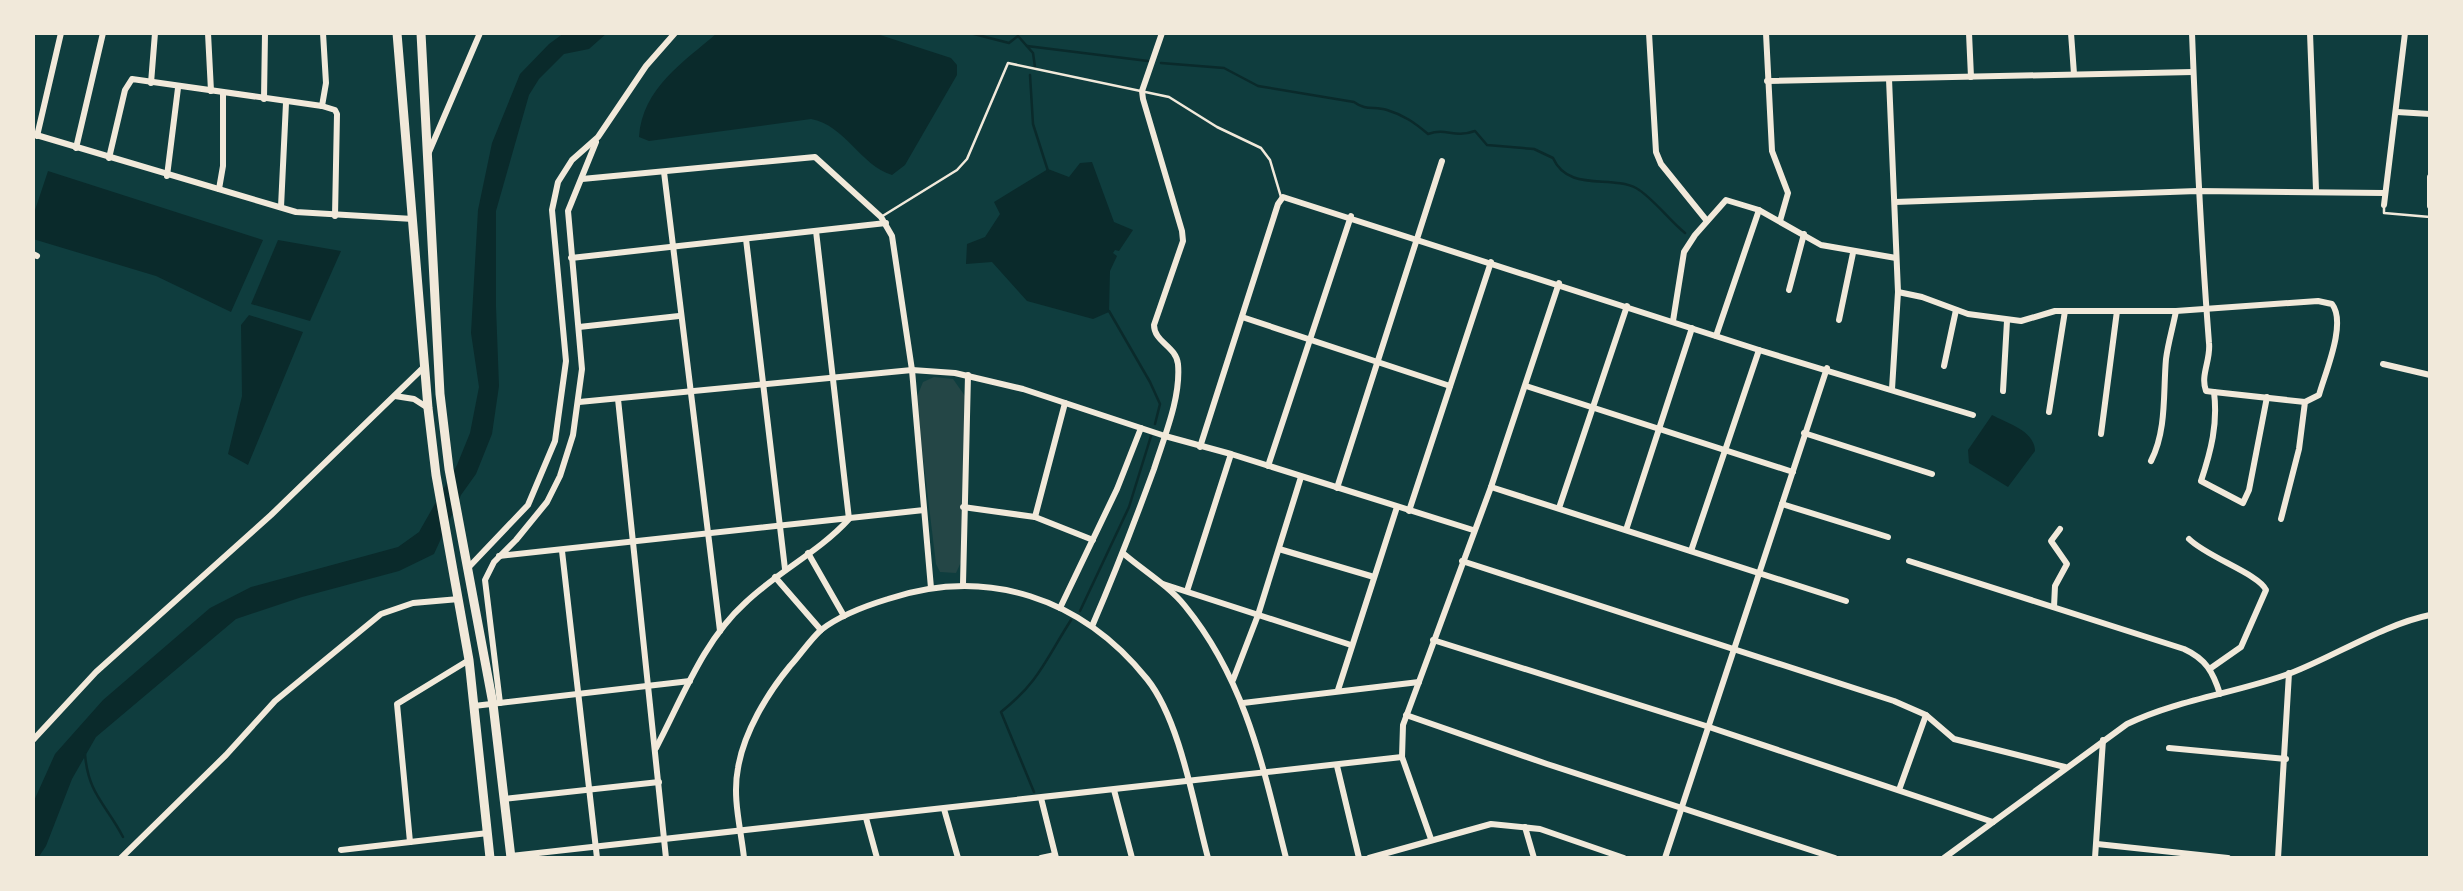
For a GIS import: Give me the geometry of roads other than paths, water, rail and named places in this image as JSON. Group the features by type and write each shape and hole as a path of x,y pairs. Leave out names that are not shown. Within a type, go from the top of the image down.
{"main road":[{"path":"397,33 428,408 436,475 469,660 490,858"},
{"path":"421,33 440,394 449,469 496,703 511,857"}],"street":[{"path":"61,33 35,135 167,176 281,207 335,216 413,219"},
{"path":"76,148 103,33"},
{"path":"151,83 155,33"},
{"path":"208,33 211,91"},
{"path":"264,99 265,33"},
{"path":"322,106 326,83 323,33"},
{"path":"427,157 480,33"},
{"path":"467,564 528,505 550,458 559,425 566,361 553,198 564,170 598,137 639,75 675,33"},
{"path":"1093,624 1124,554 1165,436 1178,363 1175,354 1157,337 1154,324 1183,241 1182,231 1150,129 1142,91 1162,33"},
{"path":"1649,33 1656,152 1661,164 1707,221"},
{"path":"1766,33 1767,81 1773,126 1772,151 1788,193 1780,221"},
{"path":"1969,33 1971,77"},
{"path":"2071,33 2074,75"},
{"path":"1898,292 1935,301 1956,310 2007,321 2021,321 2065,311 2176,311 2205,309 2318,301 2335,307 2338,324 2319,395 2305,402 2206,391 2203,383 2208,338 2205,309 2197,191 2192,33"},
{"path":"2310,33 2316,190"},
{"path":"2384,205 2405,33"},
{"path":"1767,81 2193,72"},
{"path":"109,158 127,86 132,79 178,88 322,106 335,110 335,216"},
{"path":"1889,79 1898,292 1892,389"},
{"path":"167,176 178,88"},
{"path":"219,189 223,166 223,93"},
{"path":"281,207 286,103"},
{"path":"2397,112 2430,114"},
{"path":"496,703 485,580 499,556 543,508 554,489 568,453 579,402 582,369 570,258 568,211 598,137"},
{"path":"582,179 815,157 884,220 892,236 912,370 931,588"},
{"path":"1337,488 1442,161"},
{"path":"664,172 679,316 720,631"},
{"path":"2430,177 2430,206"},
{"path":"1895,202 2197,191 2316,190 2384,193"},
{"path":"1200,447 1281,197 1291,197 1759,350 1973,415"},
{"path":"1673,321 1684,253 1726,200 1759,210 1821,245 1853,253 1896,258"},
{"path":"1716,336 1759,210"},
{"path":"1268,466 1351,216"},
{"path":"570,258 816,231 884,220"},
{"path":"816,231 849,519"},
{"path":"1789,290 1804,234"},
{"path":"746,239 785,569"},
{"path":"1839,320 1853,253"},
{"path":"1409,511 1491,262"},
{"path":"1431,839 1402,757 1401,738 1406,715 1526,386 1559,283"},
{"path":"1559,508 1627,306"},
{"path":"1944,366 1956,310"},
{"path":"2049,412 2065,311"},
{"path":"2101,434 2118,311"},
{"path":"2151,461 2157,451 2166,357 2176,311"},
{"path":"579,327 679,316"},
{"path":"1242,317 1450,386"},
{"path":"2003,391 2007,321"},
{"path":"1626,530 1692,328"},
{"path":"1690,551 1759,350"},
{"path":"2383,364 2430,375"},
{"path":"33,740 96,672 271,515 425,367"},
{"path":"1665,858 1706,726 1827,369"},
{"path":"579,402 912,370 968,376 1065,402 1200,447 1231,454 1473,530"},
{"path":"963,584 968,376"},
{"path":"1526,386 1793,472"},
{"path":"2214,392 2214,439 2201,481 2243,503 2249,490 2267,397"},
{"path":"395,396 414,399 428,408"},
{"path":"618,399 667,858"},
{"path":"1035,517 1065,402"},
{"path":"2281,519 2299,449 2305,402"},
{"path":"1060,608 1094,540 1141,428"},
{"path":"1804,433 1932,474"},
{"path":"1187,591 1231,454"},
{"path":"1233,680 1258,615 1301,477"},
{"path":"1490,487 1846,601"},
{"path":"1782,503 1888,537"},
{"path":"963,507 1035,517 1094,540"},
{"path":"1338,690 1397,507"},
{"path":"499,556 924,510"},
{"path":"656,748 690,681 720,631 743,604 849,519"},
{"path":"2054,607 2055,586 2067,564 2050,541 2060,529"},
{"path":"2189,539 2213,558 2260,581 2266,590 2241,646 2211,668"},
{"path":"1279,549 1374,577"},
{"path":"562,551 597,858"},
{"path":"808,553 844,616"},
{"path":"1124,554 1186,607 1233,680 1265,774 1286,858"},
{"path":"1462,561 1894,701 1926,715 1954,739 2065,767"},
{"path":"1909,561 2184,649 2200,657 2211,668 2220,694"},
{"path":"775,577 821,630"},
{"path":"1158,582 1351,645"},
{"path":"744,858 736,788 738,768 766,698 821,630 844,616 905,593 963,584 1018,593 1060,608 1093,624 1123,651 1158,695 1188,783 1208,858"},
{"path":"121,858 226,755 275,701 381,614 413,603 459,600"},
{"path":"1944,858 2103,740 2143,717 2289,673 2396,626 2430,615"},
{"path":"1433,640 1706,726 1993,822"},
{"path":"410,842 397,704 469,660"},
{"path":"2278,858 2286,759 2289,673"},
{"path":"474,706 690,681"},
{"path":"1243,703 1419,682"},
{"path":"1406,715 1835,858"},
{"path":"1899,790 1926,715"},
{"path":"2095,858 2103,740"},
{"path":"2169,748 2286,759"},
{"path":"511,857 1402,757"},
{"path":"1337,766 1359,858"},
{"path":"504,799 659,782"},
{"path":"1114,790 1132,858"},
{"path":"1041,798 1055,856 1041,858"},
{"path":"944,809 958,858"},
{"path":"866,818 877,858"},
{"path":"1369,858 1491,824 1525,827 1568,836 1624,858"},
{"path":"1525,827 1534,858"},
{"path":"341,850 488,833"},
{"path":"2096,845 2228,858"},
{"path":"1402,849 1404,858"}],"lane":[{"path":"884,220 957,170 967,159 1004,66 1012,63 1169,97 1217,127 1261,148 1270,160 1281,197"},
{"path":"2384,205 2384,213 2430,217"}],"waterway":[{"path":"970,33 1009,43 1018,36 1033,53 1035,67"},
{"path":"1027,46 1148,61"},
{"path":"1161,63 1224,68 1258,86 1387,110 1399,114 1428,134 1461,134 1475,131 1487,145 1534,149 1553,158 1560,169 1579,179 1626,184 1636,188 1685,233"},
{"path":"1030,75 1033,124 1048,171"},
{"path":"1109,311 1160,404 1155,424"},
{"path":"1080,611 1129,507 1151,436"},
{"path":"1034,792 1001,712 1033,680 1071,620"},
{"path":"85,754 94,789 123,837"}]}
